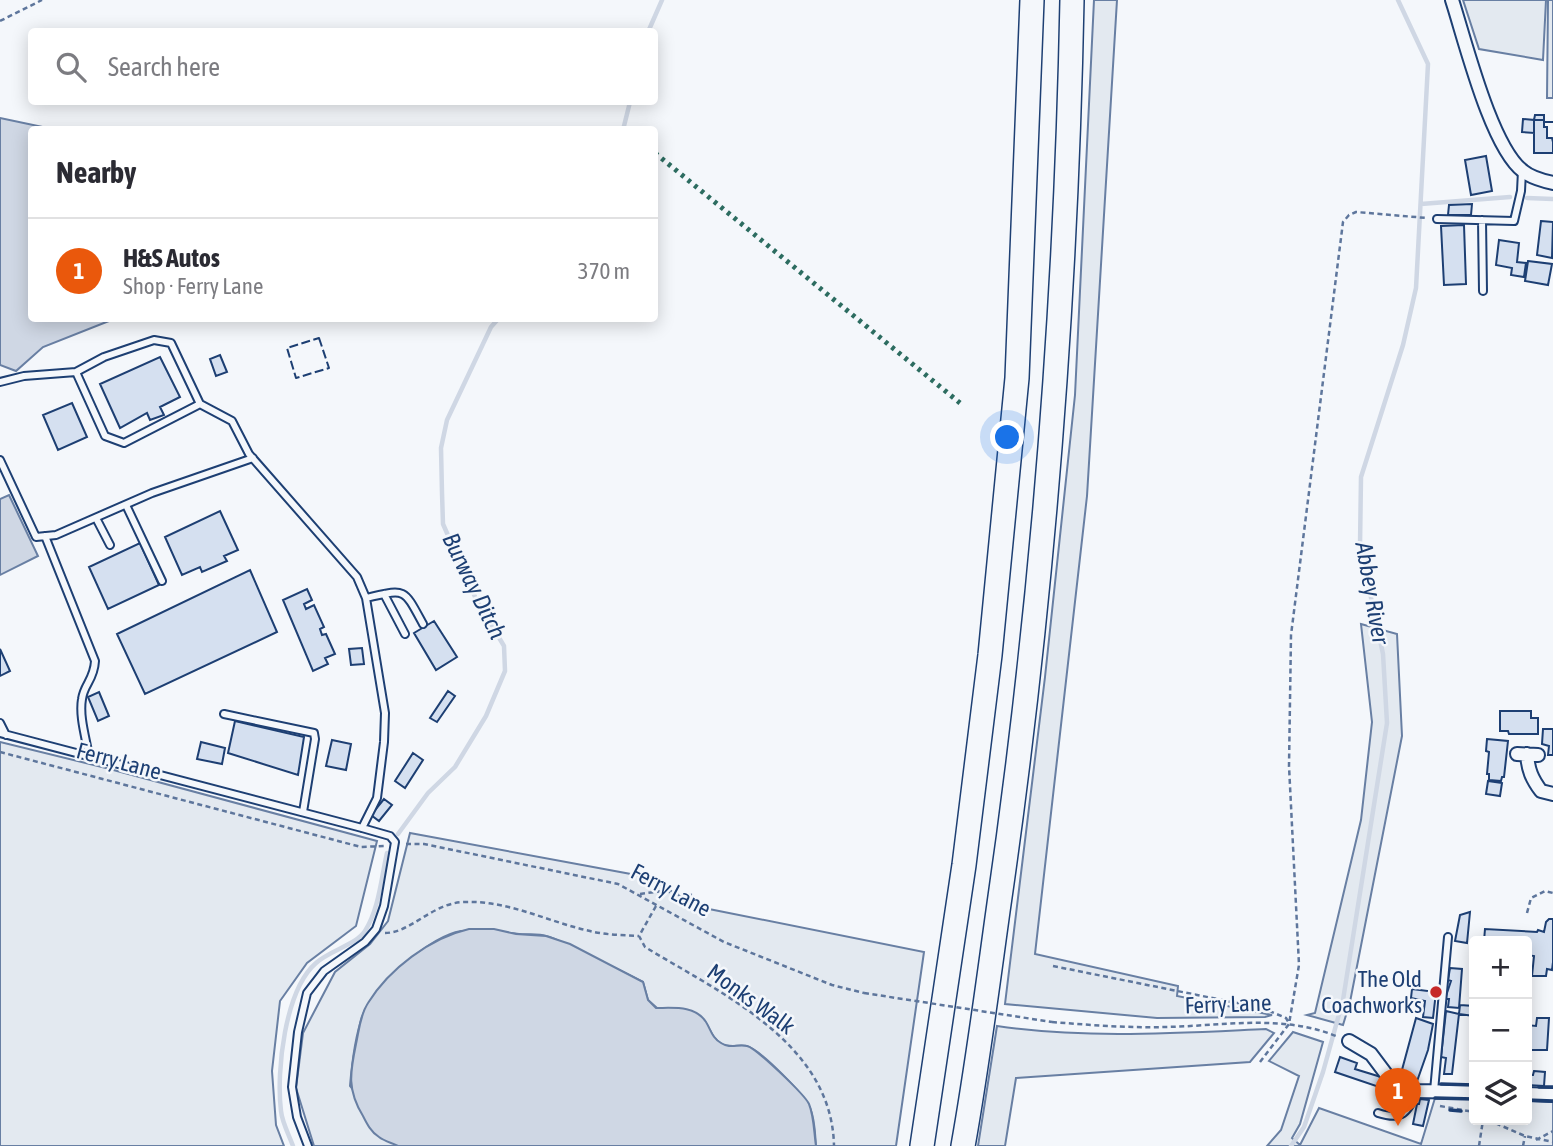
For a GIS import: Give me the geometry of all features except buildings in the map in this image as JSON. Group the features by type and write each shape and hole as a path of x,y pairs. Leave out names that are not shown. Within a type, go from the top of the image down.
{"highway":[{"path":"922,1146 964,865 990,655 1014,405 1024,234 1032,0"},
{"path":"963,1146 1012,817 1044,528 1063,279 1072,0"}],"street":[{"path":"1452,0 1487,112 1508,151 1522,170 1553,183"},
{"path":"1527,754 1532,780 1541,791 1553,793"},
{"path":"1347,1040 1377,1059 1392,1082 1408,1090 1469,1093"},
{"path":"1532,1094 1553,1095"}],"lane":[{"path":"1437,219 1514,221 1521,191 1522,170"},
{"path":"1482,220 1483,290"},
{"path":"0,382 24,376 76,372 104,358 154,340 171,343 200,404 232,421 253,458 357,577 366,598 385,713 377,798 362,828"},
{"path":"76,372 105,436 124,443 200,404"},
{"path":"0,460 36,537 56,535 152,493 253,458"},
{"path":"126,505 162,581"},
{"path":"96,518 110,545"},
{"path":"45,536 95,661 94,675 82,695 81,713 89,757"},
{"path":"366,598 398,591 408,596 423,624"},
{"path":"384,594 405,635"},
{"path":"224,714 314,733 316,739 303,812"},
{"path":"0,723 3,734 390,836 396,846 384,906 376,929 365,942 324,971 307,993 298,1032 292,1087 297,1117 308,1146"},
{"path":"1434,1091 1448,937"},
{"path":"1378,1113 1390,1117 1401,1115 1406,1112 1417,1091"}],"path":[{"path":"0,21 42,0"},
{"path":"1260,1062 1289,1024 1299,965 1289,766 1291,635 1343,222 1356,212 1437,219"},
{"name":"Ferry Lane","path":"0,752 361,847 424,844 618,884 724,942 832,985 864,993 1052,1022 1136,1028 1289,1024 1324,1031 1347,1040"},
{"path":"639,894 662,891 692,895"},
{"path":"1527,913 1531,898 1545,891 1553,893"},
{"path":"376,929 387,934 408,927 433,909 462,901 499,904 591,932 639,936 656,906"},
{"name":"Monks Walk","path":"639,936 645,947 734,1002 777,1033 801,1057 828,1103 834,1124 834,1146"},
{"path":"1053,966 1262,1008 1286,1018 1289,1024"},
{"path":"1438,1105 1469,1111"},
{"path":"1479,1146 1485,1125"},
{"path":"1498,1125 1536,1140 1553,1142"},
{"path":"1536,1140 1553,1131"},
{"path":"1523,1146 1525,1136"}],"shaded area":[{"path":"1094,0 1117,0 1087,496 1035,954 1178,986 1177,996 1272,1015 1265,1017 1157,1018 1005,1004 1045,677 1075,395"},
{"path":"1463,0 1546,0 1543,60 1479,49"},
{"path":"1548,0 1553,0 1553,98 1547,98"},
{"path":"0,118 38,126 28,126 28,322 106,322 43,347 16,371 0,365"},
{"path":"9,495 38,556 0,575 0,499"},
{"path":"1361,624 1397,634 1402,736 1350,1002 1343,1025 1307,1015 1315,1013 1361,820 1372,722"},
{"path":"0,742 377,841 356,926 307,963 280,1001 272,1071 276,1125 284,1146 0,1146"},
{"path":"410,833 647,877 699,907 924,952 896,1146 816,1146 810,1108 782,1074 746,1046 722,1044 697,1014 657,1008 648,1000 643,982 553,938 475,930 449,935 420,951 380,988 364,1012 354,1048 350,1086 398,1146 314,1146 296,1088 303,1033 335,972 370,944 388,921"},
{"path":"469,929 494,929 546,936 570,944 643,982 648,1000 656,1008 683,1009 696,1013 706,1022 718,1041 728,1046 747,1046 752,1049 799,1091 811,1109 816,1146 398,1146 381,1138 368,1125 352,1089 352,1064 363,1013 377,990 399,967 425,947"},
{"path":"997,1026 1097,1034 1266,1029 1274,1033 1250,1062 1016,1078 1005,1146 978,1146"},
{"path":"1293,1032 1323,1042 1300,1124 1292,1138 1300,1145 1319,1108 1421,1144 1435,1098 1469,1099 1469,1125 1532,1125 1532,1100 1553,1101 1553,1146 1267,1146 1281,1130 1299,1076 1269,1061"}],"waterway":[{"name":"Burway Ditch","path":"650,28 662,0"},
{"name":"Abbey River","path":"1291,1146 1304,1127 1343,1000 1387,723 1383,654 1360,546 1361,477 1403,345 1416,288 1428,64 1398,0"},
{"name":"Burway Ditch","path":"624,126 629,105"},
{"path":"1421,204 1510,197"},
{"path":"1527,198 1553,199"},
{"name":"Burway Ditch","path":"398,834 428,793 455,767 486,716 505,671 504,646 476,599 443,524 441,448 447,420 495,322"},
{"name":"Burway Ditch","path":"293,1146 283,1120 280,1094 282,1054 290,1011 305,975 316,963 356,940 365,931 377,904 387,853"}],"hedge":[{"path":"658,155 960,403"}],"fence":[{"path":"1544,122 1553,122"},
{"path":"319,338 329,368 296,378 287,348 319,338"}],"wall":[{"path":"1441,1084 1469,1085"},
{"path":"1539,1087 1553,1087"},
{"path":"1435,1098 1469,1099"},
{"path":"1532,1100 1553,1101"},
{"path":"1450,1110 1461,1111"}],"place":[{"name":"The Old Coachworks","path":"1436,992"},
{"name":"H&S Autos","path":"1398,1126"}]}
